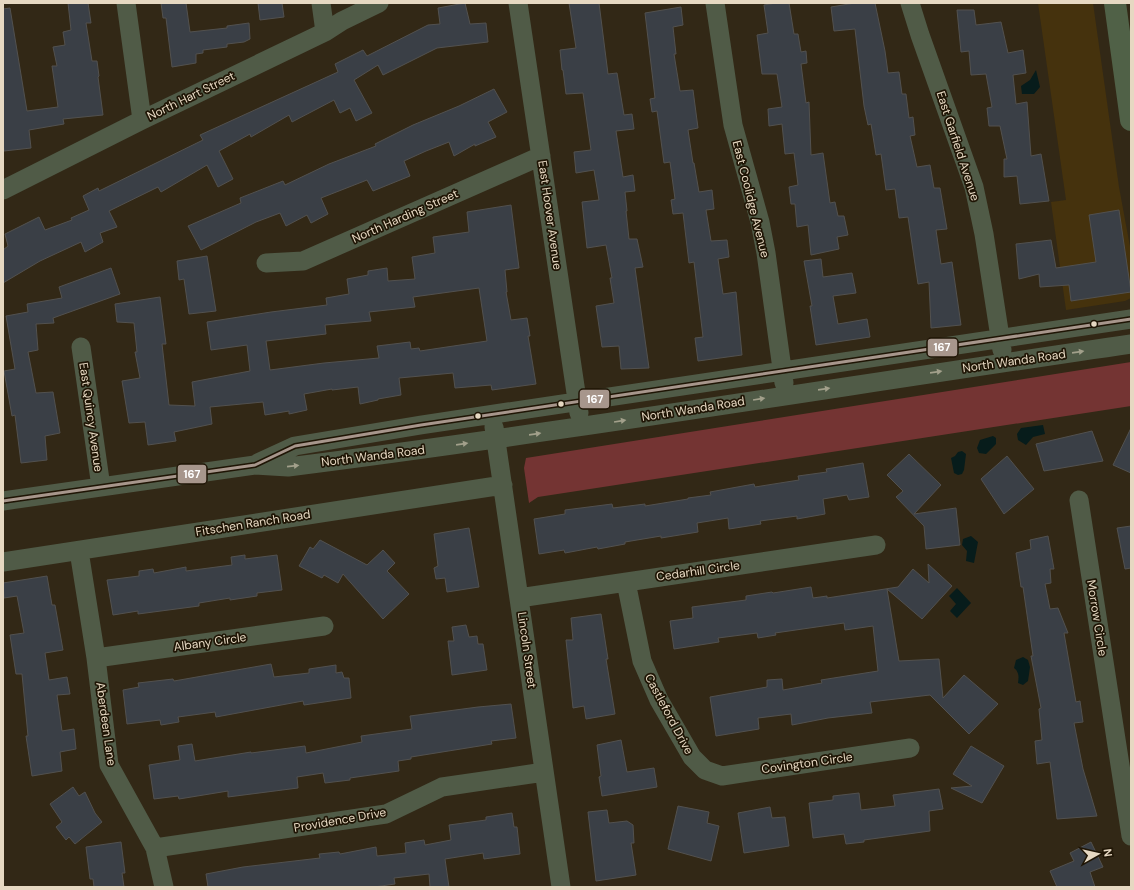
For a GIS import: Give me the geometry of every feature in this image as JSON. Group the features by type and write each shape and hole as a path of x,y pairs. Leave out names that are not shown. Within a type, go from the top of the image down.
{"main road":[{"path":"1115,3 1125,27 1131,120"}],"street":[{"path":"126,3 142,120"},
{"path":"321,3 325,32"},
{"name":"North Hart Street","path":"3,190 142,120 325,32 342,21 379,3"},
{"name":"East Hoover Avenue","path":"518,3 581,427"},
{"name":"East Coolidge Avenue","path":"715,3 733,125 760,222 766,253 785,395"},
{"name":"East Garfield Avenue","path":"910,3 974,187 984,234 1004,362"},
{"name":"North Harding Street","path":"266,263 303,261 541,156"},
{"name":"North Wanda Road","path":"255,465 295,446 577,401 1131,319"},
{"name":"North Wanda Road","path":"3,502 255,465 288,466 496,439 1131,344"},
{"name":"East Quincy Avenue","path":"81,347 101,487"},
{"name":"Lincoln Street","path":"492,414 561,887"},
{"name":"Fitschen Ranch Road","path":"3,562 503,485"},
{"name":"Morrow Circle","path":"1079,500 1123,734 1131,836"},
{"name":"Cedarhill Circle","path":"519,598 876,545"},
{"name":"Aberdeen Lane","path":"79,551 96,658 109,765 155,848 164,887"},
{"name":"Castleford Drive","path":"626,582 642,661 659,700 692,757 705,770"},
{"name":"Albany Circle","path":"96,658 324,626"},
{"name":"Covington Circle","path":"705,770 722,776 910,748"},
{"name":"Providence Drive","path":"155,848 386,814 442,787 544,772"}],"shaded area":[{"path":"1038,3 1093,3 1119,187 1131,252 1131,298 1125,301 1066,310 1051,202 1066,200"},
{"path":"1131,362 1131,406 538,497 529,503 524,468 526,458"}],"water":[{"path":"1036,70 1040,87 1034,94 1022,94 1021,86 1030,80"},
{"path":"1043,425 1045,434 1033,437 1026,445 1018,440 1017,434 1021,428"},
{"path":"993,436 996,438 996,444 986,454 979,453 977,448 980,440"},
{"path":"962,451 966,454 964,470 962,474 958,475 954,473 951,458 958,452"},
{"path":"971,536 978,542 974,563 966,561 967,551 962,545 963,539"},
{"path":"957,588 971,603 957,618 950,611 956,604 949,596"},
{"path":"1023,657 1028,660 1030,667 1028,681 1023,685 1018,683 1018,674 1014,668 1016,660"}],"building":[{"path":"68,3 88,3 91,23 86,23 92,61 97,61 103,115 63,119 64,124 29,130 31,148 4,151 3,9 10,8 27,111 58,107 52,66 57,66 53,47 65,45 63,32 71,30"},
{"path":"161,3 186,3 190,32 227,28 227,26 249,23 250,39 244,42 227,44 227,47 203,50 203,53 196,54 196,63 172,67 166,18 163,18"},
{"path":"258,3 282,3 284,17 260,20"},
{"path":"465,3 470,24 486,23 488,42 437,48 383,75 378,65 354,80 372,113 356,121 350,108 340,113 334,100 292,122 289,115 251,137 250,134 219,151 233,179 218,187 207,165 161,192 158,187 109,211 117,227 100,233 103,242 85,252 81,242 40,261 3,283 3,250 8,246 5,234 39,217 45,230 72,220 71,218 89,210 83,196 98,188 99,191 203,140 200,135 338,72 335,64 363,50 367,56 428,25 440,24 438,8"},
{"path":"569,3 599,3 608,74 617,73 624,115 632,114 634,129 616,131 623,177 633,175 635,191 625,192 626,211 629,239 637,239 643,267 635,268 649,368 621,369 619,346 602,347 596,306 614,303 610,278 612,278 606,245 587,248 582,202 599,200 594,170 576,173 574,152 591,150 583,93 566,94 562,70 560,50 576,48"},
{"path":"789,3 794,34 798,34 801,52 806,51 807,63 801,64 806,103 809,102 811,155 823,153 830,203 835,202 838,216 844,216 848,235 837,237 839,249 811,255 808,225 797,227 795,204 791,204 789,187 798,185 794,153 785,154 782,124 769,126 768,109 782,107 777,74 762,74 757,35 768,33 764,5"},
{"path":"855,3 875,3 888,73 899,72 902,94 906,94 909,118 913,117 915,135 910,136 917,167 930,165 934,188 940,188 947,229 936,230 941,264 952,262 961,325 931,328 929,282 918,284 908,217 899,218 895,189 886,190 881,154 876,155 871,124 868,125 864,106 855,29 834,31 831,7"},
{"path":"681,7 683,25 673,27 676,54 674,54 680,91 693,90 698,128 688,130 693,163 699,192 712,190 714,209 706,210 711,241 727,240 729,257 718,259 723,294 736,292 742,355 698,361 695,338 703,337 694,262 689,263 683,213 673,214 671,200 675,199 670,162 664,163 657,111 652,112 650,99 655,98 645,13"},
{"path":"957,10 974,10 976,25 1001,22 1008,53 1023,50 1026,73 1013,75 1016,104 1027,102 1031,156 1041,154 1049,201 1020,204 1017,176 1004,177 1004,159 1007,159 1000,126 989,126 987,108 992,107 986,74 971,75 969,51 961,52"},
{"path":"494,89 507,112 488,122 496,137 475,146 475,144 454,156 449,142 404,161 410,176 373,191 367,180 321,198 328,214 311,223 307,215 286,226 280,213 256,222 201,250 188,226 241,203 240,198 283,181 285,185 329,164 376,146 375,144 413,125 459,106"},
{"path":"511,205 519,268 505,270 506,292 511,320 527,318 530,336 528,336 536,384 492,390 491,385 455,388 453,373 399,378 401,395 360,404 358,387 332,389 304,394 307,410 289,414 289,411 265,415 263,402 210,407 212,424 174,432 176,441 148,445 145,422 129,423 122,381 140,378 135,352 137,352 134,323 117,322 115,304 160,297 166,344 162,344 169,405 195,406 192,382 250,371 247,345 211,350 207,322 327,305 326,298 349,294 347,279 368,275 368,271 387,268 388,281 415,279 412,257 435,253 433,237 469,232 467,212","holes":["479,288 487,341 420,351 419,348 411,349 410,342 377,346 379,358 270,370 266,341 326,334 325,325 371,321 369,312 415,307 413,297"]},
{"path":"1119,210 1131,292 1071,301 1069,285 1040,287 1039,274 1019,279 1016,244 1051,240 1056,268 1096,262 1089,215"},
{"path":"207,256 216,311 189,314 184,279 179,280 177,261"},
{"path":"821,259 823,277 852,273 856,293 833,296 838,324 867,319 870,337 816,345 810,306 812,306 804,261"},
{"path":"111,268 120,294 53,318 54,323 36,324 38,350 28,352 36,393 53,392 60,433 45,436 47,460 21,463 15,415 12,416 4,371 15,369 6,316 28,312 27,304 62,298 59,287"},
{"path":"1131,428 1131,473 1113,465"},
{"path":"1092,431 1103,461 1044,471 1036,444"},
{"path":"909,454 941,485 914,514 956,508 960,545 926,549 924,526 896,497 903,491 887,475"},
{"path":"1007,456 1034,489 1004,514 981,479"},
{"path":"863,463 869,497 849,500 847,495 823,499 825,514 797,519 797,516 760,521 761,524 729,529 728,518 697,523 698,532 625,542 625,544 598,549 597,547 565,553 564,550 539,554 534,519 565,514 565,510 612,504 613,508 645,504 645,506 711,495 710,492 754,484 755,487 799,480 798,476 827,472 826,469"},
{"path":"1131,526 1131,568 1125,569 1117,528"},
{"path":"469,528 479,587 447,592 445,578 436,579 434,568 438,566 434,534"},
{"path":"1048,536 1054,569 1050,569 1051,583 1045,584 1050,609 1058,608 1068,633 1064,633 1076,702 1080,701 1083,722 1074,723 1083,769 1097,816 1057,819 1050,762 1037,764 1035,741 1042,740 1039,709 1041,708 1031,656 1033,656 1023,587 1021,587 1016,553 1031,549 1030,540"},
{"path":"320,540 367,565 383,550 395,563 387,571 409,594 383,619 343,574 338,583 324,575 322,578 299,566 310,547 313,549"},
{"path":"245,555 245,559 277,555 282,590 257,593 257,596 230,600 230,598 199,603 199,606 138,614 138,611 113,615 107,580 139,576 139,571 153,569 154,573 186,567 186,571 232,565 231,557"},
{"path":"928,564 952,586 922,619 887,589 899,661 939,659 943,698 964,675 998,704 969,734 930,695 870,702 872,713 828,718 792,725 791,714 758,718 759,729 716,736 710,697 767,687 767,680 782,679 783,690 822,683 821,680 878,671 873,626 845,630 844,623 775,633 776,635 758,638 757,633 718,638 719,642 674,649 670,621 693,618 692,607 746,600 746,596 772,592 811,587 813,598 827,596 827,598 898,587 913,569 929,583"},
{"path":"47,576 52,605 55,605 63,650 45,653 49,680 67,677 70,694 57,695 62,731 74,729 76,749 60,752 62,771 32,776 26,736 28,736 22,674 16,674 10,635 24,633 17,596 4,598 3,583"},
{"path":"601,614 608,659 606,659 615,714 586,719 584,706 573,708 566,640 573,640 571,618"},
{"path":"466,625 469,637 477,636 478,644 483,644 487,670 452,675 448,641 454,641 452,627"},
{"path":"271,664 274,677 309,673 309,669 336,665 336,673 342,672 344,678 349,678 351,698 304,705 303,701 216,717 215,712 178,717 179,722 161,725 160,720 127,724 123,690 139,687 138,683 173,679 174,681"},
{"path":"511,704 516,738 491,741 492,744 411,757 411,759 398,761 399,771 325,783 323,773 297,777 298,788 228,797 228,791 179,799 178,796 154,799 149,765 180,760 178,746 192,744 195,761 251,752 305,746 306,753 362,742 361,736 412,729 410,716"},
{"path":"621,740 627,772 654,768 657,787 602,796 597,745"},
{"path":"971,746 1004,766 982,803 951,788 972,786 953,774"},
{"path":"73,787 79,796 85,792 95,813 102,822 75,844 69,837 66,840 56,827 62,822 50,804"},
{"path":"939,789 943,809 929,811 930,831 846,844 844,834 813,838 809,803 833,800 833,796 859,793 861,810 895,806 893,795"},
{"path":"678,806 709,812 707,823 719,826 711,861 668,849"},
{"path":"770,807 772,818 785,817 789,846 744,853 738,813"},
{"path":"607,810 609,823 627,821 633,825 634,843 631,843 636,875 596,881 588,812"},
{"path":"512,813 514,827 517,827 520,854 484,859 483,853 445,859 449,887 430,887 429,874 394,878 395,884 374,887 208,887 206,874 243,867 320,858 319,854 339,852 340,854 376,847 377,856 406,853 405,843 424,840 425,845 451,840 449,825 486,820 486,817"},
{"path":"121,842 125,873 122,873 124,887 94,887 93,879 90,879 86,847"},
{"path":"1091,842 1103,867 1090,872 1095,887 1057,887 1050,871 1074,861 1070,853"}],"transit line":[{"name":"167","path":"3,501 255,465 295,446 421,425 1131,319"}]}
